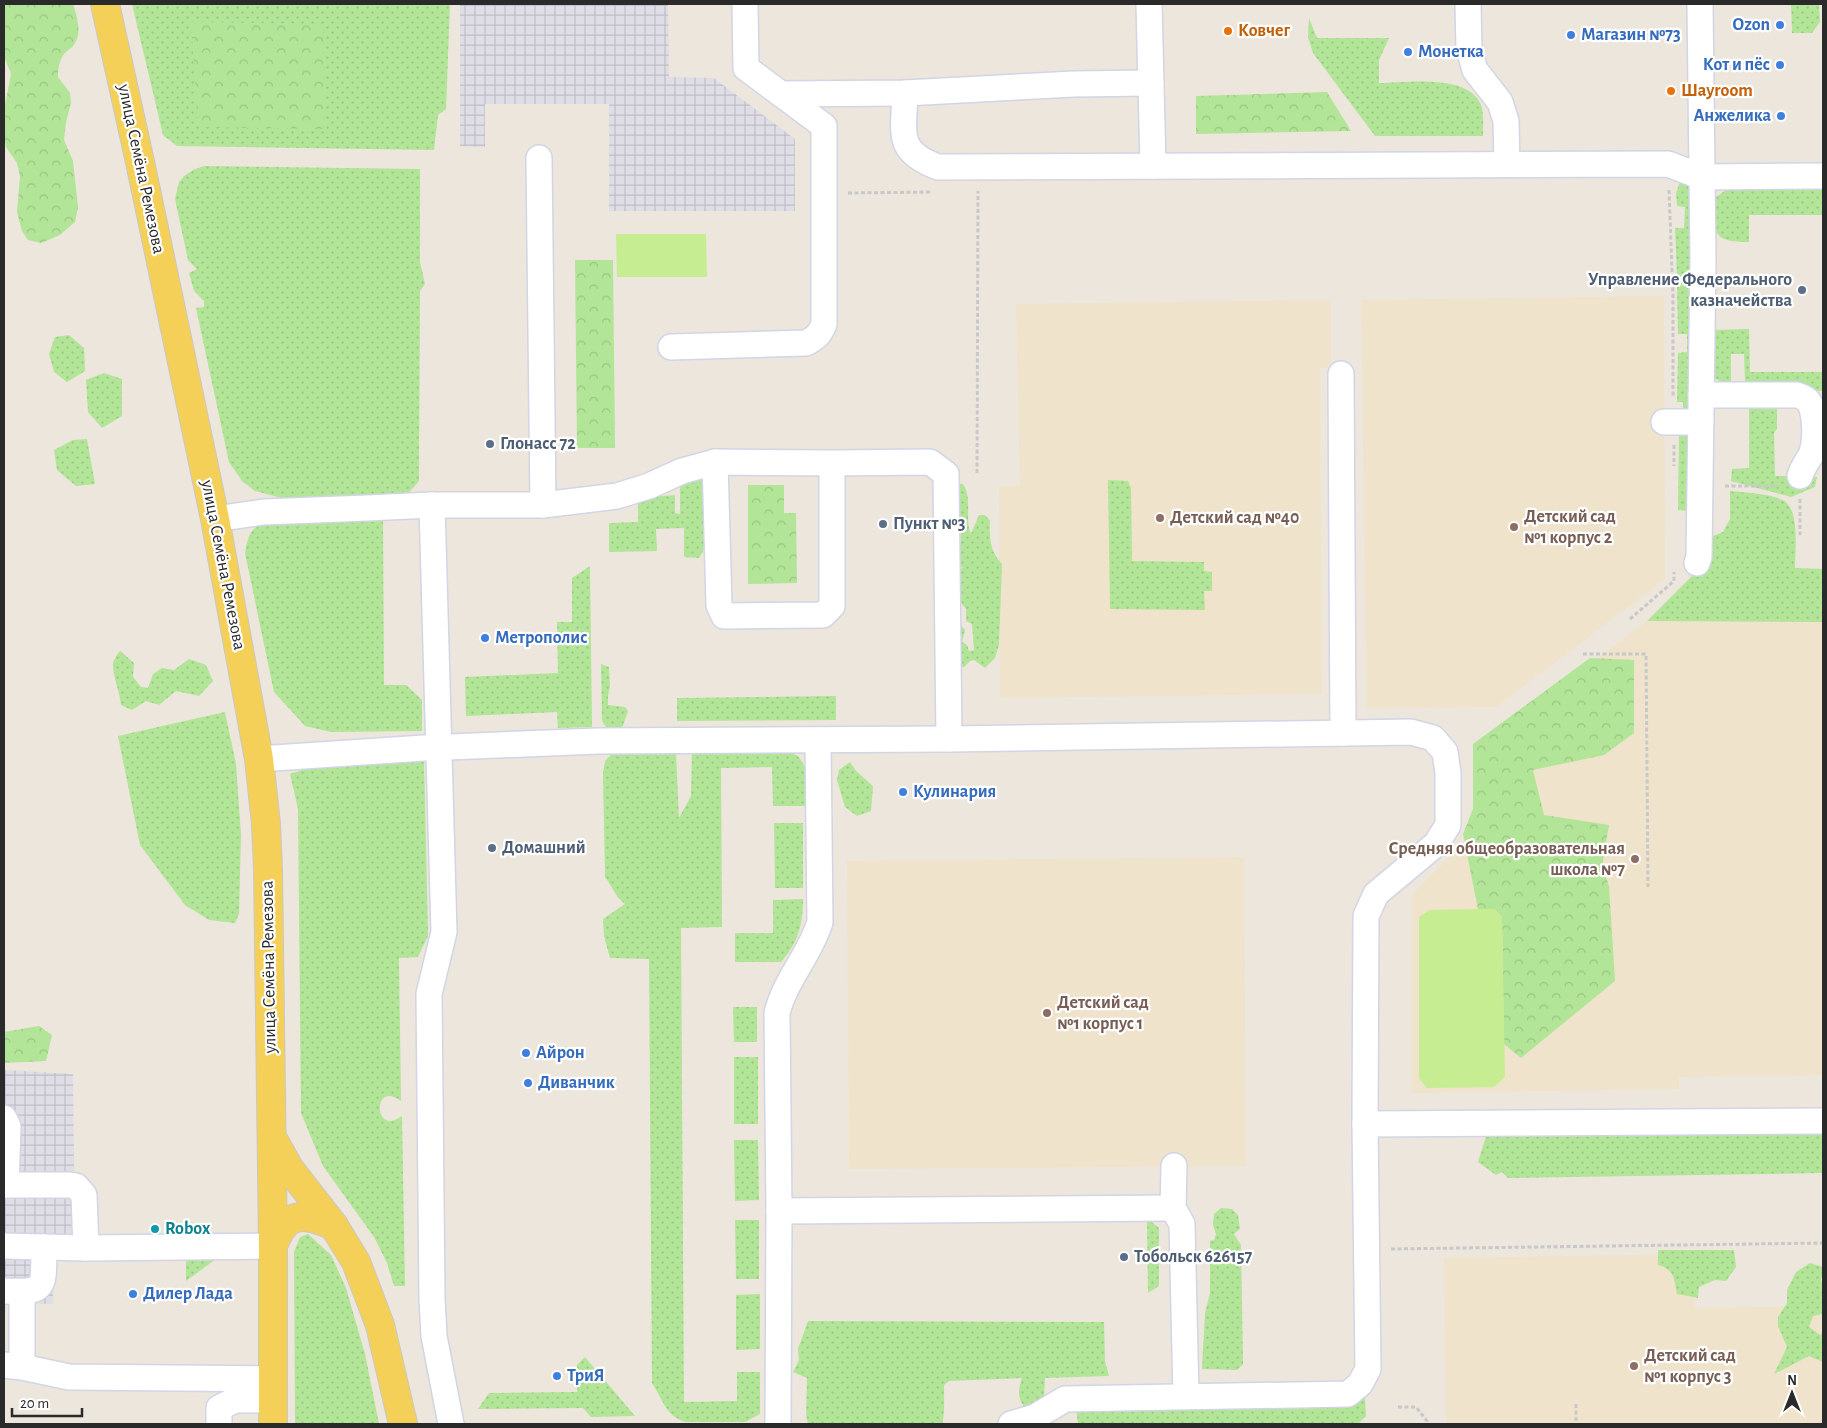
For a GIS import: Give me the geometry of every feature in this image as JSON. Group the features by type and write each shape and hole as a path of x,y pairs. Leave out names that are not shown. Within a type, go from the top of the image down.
{"main road":[{"name":"улица Семёна Ремезова","path":"104,4 140,162 215,519 259,759 266,824 268,869 273,1401"},
{"name":"улица Семёна Ремезова","path":"271,1135 289,1168 334,1226 356,1262 380,1324 403,1424"},
{"path":"273,1246 281,1227 296,1217 314,1218 334,1226"}],"lane":[{"path":"671,347 806,343 820,333 824,324 824,126 746,68 745,4"},
{"path":"1149,4 1153,166"},
{"path":"1468,4 1469,49 1476,70 1500,102 1506,121 1507,164"},
{"path":"1697,563 1699,558 1701,486 1702,177 1700,4"},
{"path":"781,94 905,93 1074,84 1151,83"},
{"path":"905,93 904,136 910,151 922,161 938,167 1668,164 1702,177 1823,176"},
{"path":"539,158 543,505"},
{"path":"1340,374 1353,476 1331,549 1343,733"},
{"path":"1701,395 1797,395 1807,399 1812,406 1814,417 1814,443 1800,481"},
{"path":"1664,422 1701,422"},
{"path":"215,519 264,512 432,505 543,505 617,496 649,486 682,471 715,462 930,462 946,474 948,739"},
{"path":"715,462 719,605 724,616 822,615 832,606 832,463"},
{"path":"432,505 444,932 429,994 432,1299 434,1336 451,1424"},
{"path":"259,759 440,748 598,742 1411,732 1433,738 1445,752 1448,773 1448,825 1436,844 1376,894 1366,916 1364,1124 1368,1369 1360,1384 1348,1394 1065,1400 1035,1418 1011,1424"},
{"path":"778,1424 779,1211 777,1013 781,998 815,939 820,922 818,740"},
{"path":"4,1118 8,1126 5,1185 70,1185 80,1190 84,1195 86,1248"},
{"path":"1364,1124 1823,1121"},
{"path":"1174,1166 1173,1208 1182,1224 1186,1396"},
{"path":"779,1211 1173,1208"},
{"path":"4,1246 86,1248 273,1246"},
{"path":"44,1247 43,1279 39,1286 33,1291 13,1292 13,1366 69,1377 273,1401"},
{"path":"219,1424 219,1408 235,1400 273,1401"}],"path":[{"path":"977,473 978,191"},
{"path":"824,193 939,192"},
{"path":"1701,486 1800,481 1800,535"},
{"path":"1584,654 1646,654 1648,887"},
{"path":"1367,1249 1823,1243"},
{"path":"1576,1404 1576,1424"},
{"path":"1398,1406 1416,1406 1427,1421 1427,1424"}],"shaded area":[{"path":"460,4 668,4 669,77 714,78 795,139 795,211 609,211 609,104 485,104 485,147 460,146"},
{"name":"Детский сад №1 корпус 2","path":"1664,296 1665,579 1496,707 1367,708 1361,300"},
{"name":"Детский сад №40","path":"1331,300 1331,368 1320,368 1322,694 1000,698 999,486 1020,486 1016,304"},
{"name":"Средняя общеобразовательная школа №7","path":"1647,621 1823,622 1823,1075 1679,1077 1679,1089 1412,1093 1412,894 1482,824 1481,746"},
{"name":"Детский сад №1 корпус 1","path":"1244,857 1246,1166 849,1169 847,861"},
{"path":"4,1070 73,1074 75,1256 53,1256 53,1304 4,1303"},
{"name":"Детский сад №1 корпус 3","path":"1695,1254 1695,1308 1823,1306 1823,1424 1446,1424 1444,1258"}],"green space":[{"path":"4,4 73,4 77,20 78,36 76,42 61,59 58,77 70,93 71,103 64,140 73,161 78,207 75,222 60,235 41,243 28,240 22,231 17,212 20,176 17,163 6,147 4,135 4,110 11,74 4,56"},
{"path":"132,4 450,4 446,109 438,115 434,150 177,146 163,135"},
{"path":"1791,4 1819,4 1820,22 1812,33 1792,33"},
{"path":"1309,18 1317,38 1389,38 1379,60 1379,83 1435,82 1463,88 1474,95 1482,109 1483,136 1375,136 1313,53 1308,37"},
{"path":"191,22 323,24 325,129 198,127"},
{"path":"1327,92 1351,131 1196,134 1196,96"},
{"path":"204,166 420,169 420,262 425,284 420,291 419,481 405,497 286,499 255,491 242,481 229,462 196,308 204,307 204,301 194,291 189,273 197,269 188,260 175,199 179,182 184,176"},
{"path":"1682,176 1688,180 1691,218 1690,411 1683,411 1683,402 1677,402 1678,353 1687,352 1687,334 1678,334 1677,287 1681,286 1681,277 1677,276 1675,228 1684,228 1685,207 1677,206 1676,193"},
{"path":"1823,189 1823,215 1749,215 1749,242 1737,242 1721,237 1715,228 1712,200 1726,190"},
{"path":"616,234 706,234 707,277 617,277"},
{"path":"575,260 613,260 615,448 577,448"},
{"path":"1749,329 1750,372 1823,372 1823,391 1751,389 1724,383 1712,377 1711,330","holes":["1731,354 1744,354 1745,382 1731,382"]},
{"path":"69,335 84,348 85,371 67,382 54,372 49,354 55,337"},
{"path":"104,373 122,379 122,416 102,428 88,412 86,380"},
{"path":"1777,407 1777,429 1774,433 1775,476 1817,477 1815,487 1791,497 1731,481 1732,469 1749,468 1749,408"},
{"path":"1679,435 1690,435 1688,511 1678,510"},
{"path":"87,439 95,484 76,486 57,470 54,450 73,440"},
{"path":"705,476 706,546 699,558 684,557 684,528 656,529 657,551 609,552 609,523 638,522 638,498 675,495 675,513 680,514 680,481"},
{"path":"1108,480 1128,481 1131,488 1132,561 1204,562 1204,571 1212,572 1212,591 1204,591 1205,610 1110,609"},
{"path":"956,483 963,484 966,490 968,522 971,534 979,515 985,515 990,521 990,539 993,549 1002,564 999,645 995,658 985,668 974,660 964,667 959,667 958,652 961,645 956,632 959,623 965,630 962,642 967,645 969,651 974,650 972,624 966,621 966,609 953,592 953,574 962,568 951,548 951,537 961,542 960,524 954,511"},
{"path":"748,485 784,485 784,513 796,513 797,583 748,584"},
{"path":"1730,491 1772,496 1784,501 1789,506 1795,522 1796,532 1795,568 1823,569 1823,622 1647,621 1704,564 1708,538 1723,532 1730,519"},
{"path":"383,521 384,685 406,685 422,700 422,731 331,732 305,726 274,692 245,553 248,538 258,526 280,522"},
{"path":"590,566 592,727 558,728 557,712 466,716 465,677 558,673 557,622 572,622 572,578"},
{"path":"120,651 134,663 133,677 141,687 148,688 153,674 162,668 174,670 189,659 206,665 213,681 199,696 176,691 159,705 146,701 132,710 121,705 113,670 113,663"},
{"path":"1590,658 1634,660 1634,733 1604,755 1533,770 1544,815 1609,825 1602,865 1609,886 1615,981 1521,1058 1504,1044 1502,917 1494,909 1478,909 1463,834 1473,809 1473,744"},
{"path":"601,664 609,667 608,705 625,707 628,711 622,728 607,729 602,720"},
{"path":"836,696 836,720 677,721 677,698"},
{"path":"225,712 236,764 241,835 239,914 235,923 209,920 185,905 140,845 118,736"},
{"path":"692,747 785,749 799,757 805,767 805,806 773,806 772,767 721,768 722,927 681,928 684,1402 737,1401 737,1372 760,1372 760,1414 745,1422 686,1422 679,1420 665,1406 652,1383 649,959 610,958 604,936 603,919 625,904 605,877 603,773 605,761 611,755 676,753 679,818 691,796"},
{"path":"424,758 428,936 418,957 399,958 401,1101 392,1096 385,1097 381,1102 380,1108 381,1115 386,1120 392,1121 402,1116 405,1286 394,1286 387,1263 374,1237 323,1166 301,1113 298,809 290,774 330,761"},
{"path":"850,762 856,771 873,786 871,811 857,816 845,807 837,780 839,770"},
{"path":"774,823 803,823 803,888 775,888"},
{"path":"803,899 801,925 792,948 781,962 735,962 735,933 773,933 773,900"},
{"path":"1494,909 1502,917 1505,1077 1494,1087 1427,1088 1419,1078 1419,917 1430,910"},
{"path":"733,1007 757,1007 757,1042 734,1042"},
{"path":"39,1026 52,1035 46,1061 4,1063 4,1032"},
{"path":"734,1057 758,1057 758,1124 734,1124"},
{"path":"1823,1130 1823,1173 1508,1178 1502,1172 1496,1175 1478,1162 1487,1133"},
{"path":"734,1140 758,1140 759,1200 735,1201"},
{"path":"1221,1208 1232,1209 1238,1215 1240,1229 1234,1234 1241,1245 1243,1364 1237,1370 1202,1369 1205,1313 1210,1293 1210,1241 1214,1240 1216,1234 1213,1225 1214,1214"},
{"path":"1147,1218 1159,1228 1159,1286 1148,1293"},
{"path":"735,1220 759,1220 759,1279 736,1279"},
{"path":"308,1234 331,1255 346,1288 365,1354 379,1424 295,1424 294,1252 300,1237"},
{"path":"1658,1250 1734,1250 1736,1267 1726,1281 1715,1280 1699,1287 1698,1298 1677,1294 1672,1275 1667,1269 1658,1265"},
{"path":"186,1252 216,1252 216,1259 186,1281"},
{"path":"1810,1263 1823,1267 1821,1279 1823,1314 1813,1316 1809,1327 1820,1335 1823,1332 1823,1362 1809,1356 1774,1374 1787,1347 1778,1326 1778,1317 1787,1303 1787,1290 1796,1272"},
{"path":"760,1294 760,1349 736,1350 736,1295"},
{"path":"808,1321 1104,1322 1105,1361 1109,1376 1045,1378 1044,1398 1033,1407 1025,1408 1019,1393 1022,1378 949,1381 944,1385 942,1424 808,1424 806,1414 807,1378 793,1372 799,1360 798,1349"},
{"path":"585,1357 635,1416 591,1417 583,1408 478,1409 489,1393 577,1392 577,1365"},
{"path":"1365,1398 1366,1416 1358,1424 1078,1424 1076,1407 1080,1402"}],"place":[{"name":"Ozon","path":"1780,25"},
{"name":"Ковчег","path":"1228,31"},
{"name":"Магазин №73","path":"1571,35"},
{"name":"Монетка","path":"1408,52"},
{"name":"Кот и пёс","path":"1780,65"},
{"name":"Шауroom","path":"1671,91"},
{"name":"Анжелика","path":"1781,116"},
{"name":"Управление Федерального казначейства","path":"1802,290"},
{"name":"Глонасс 72","path":"490,444"},
{"name":"Детский сад №40","path":"1160,518"},
{"name":"Пункт №3","path":"883,524"},
{"name":"Детский сад №1 корпус 2","path":"1514,527"},
{"name":"Метрополис","path":"485,638"},
{"name":"Кулинария","path":"903,792"},
{"name":"Домашний","path":"492,848"},
{"name":"Средняя общеобразовательная школа №7","path":"1635,859"},
{"name":"Детский сад №1 корпус 1","path":"1047,1013"},
{"name":"Айрон","path":"526,1053"},
{"name":"Диванчик","path":"528,1083"},
{"name":"Robox","path":"155,1229"},
{"name":"Тобольск 626157","path":"1124,1257"},
{"name":"Дилер Лада","path":"133,1294"},
{"name":"Детский сад №1 корпус 3","path":"1634,1366"},
{"name":"ТриЯ","path":"557,1376"}]}
